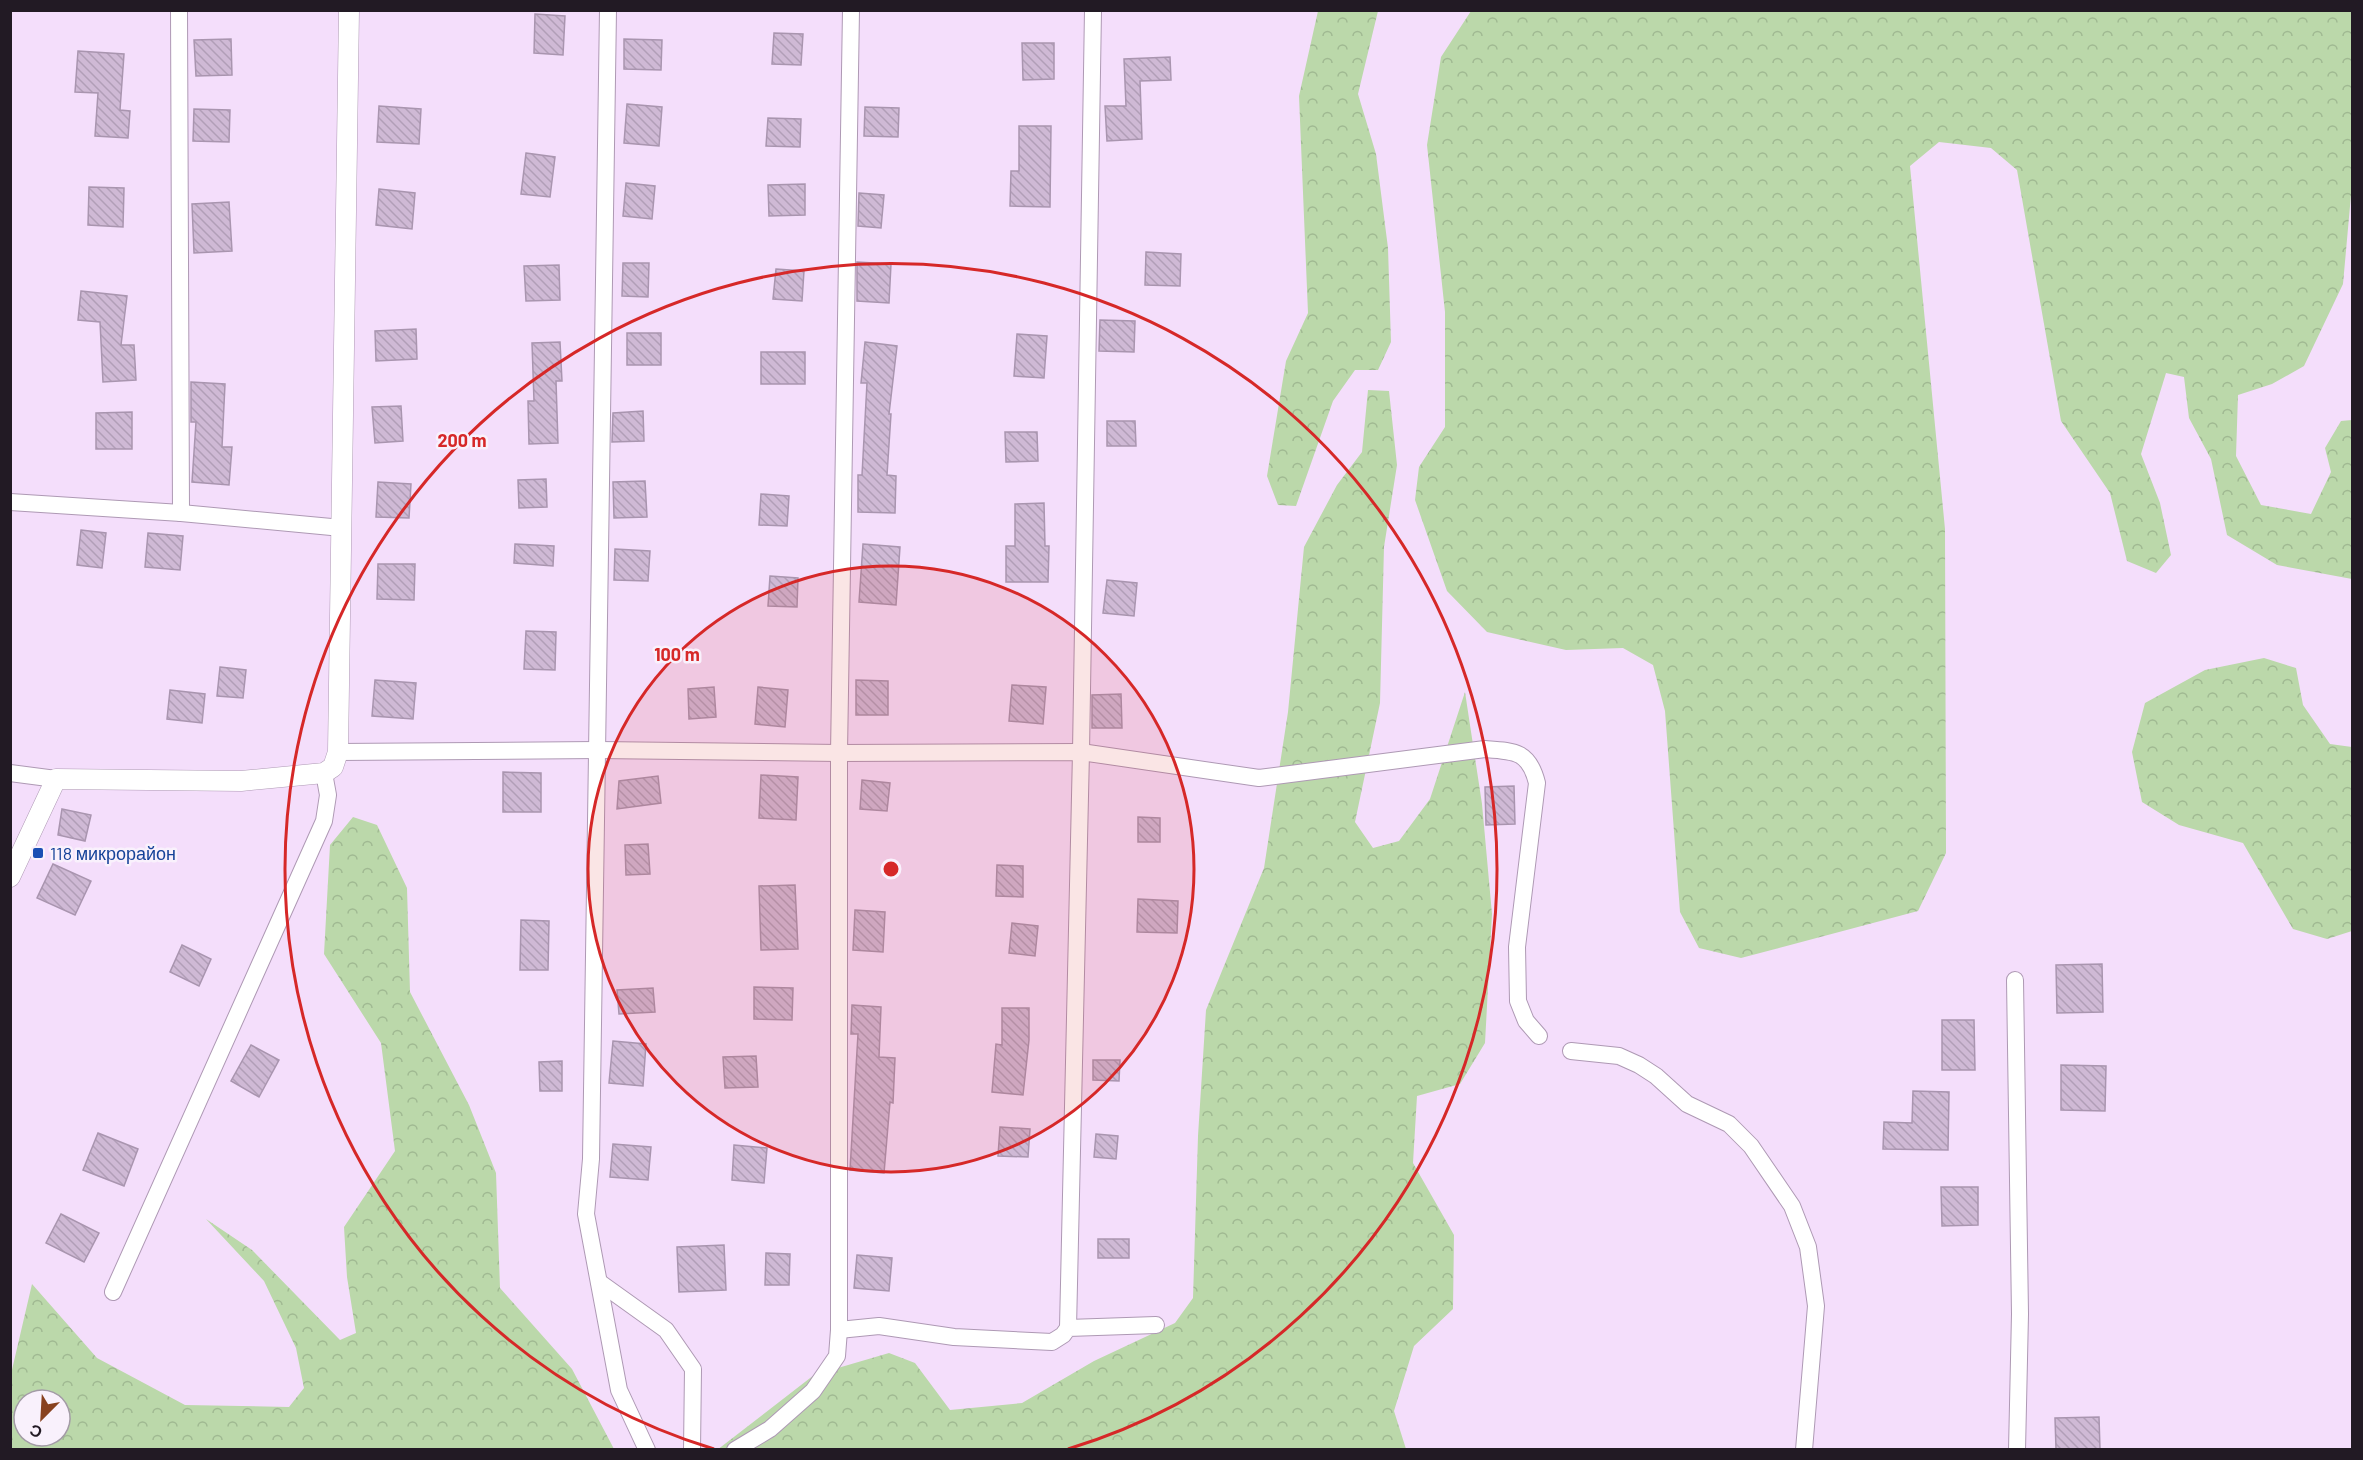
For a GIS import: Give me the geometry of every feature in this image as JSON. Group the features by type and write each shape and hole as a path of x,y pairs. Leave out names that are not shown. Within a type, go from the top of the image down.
{"street":[{"path":"179,10 181,513"},
{"path":"10,773 56,779 241,781 324,773 333,767 338,752 349,10"},
{"path":"608,10 591,1148 586,1214 618,1390 646,1449"},
{"path":"735,1449 770,1430 813,1391 837,1356 839,1330 839,753 851,10"},
{"path":"839,1330 879,1326 954,1337 1052,1341 1063,1335 1068,1328 1082,752 1093,10"},
{"path":"10,502 181,513 342,528"},
{"path":"338,752 598,750 839,753 1082,752 1259,778 1485,749 1512,751 1525,758 1533,766 1538,783 1517,948 1518,1001 1526,1021 1539,1035"},
{"path":"113,1292 324,821 328,795 324,773"},
{"path":"10,877 56,779"},
{"path":"2015,980 2020,1314 2017,1449"},
{"path":"1571,1051 1619,1056 1639,1065 1656,1076 1687,1104 1729,1124 1751,1146 1792,1206 1808,1247 1816,1306 1804,1449"},
{"path":"598,1282 666,1330 693,1370 692,1449"},
{"path":"1068,1328 1156,1324"}],"green space":[{"path":"1318,11 1378,11 1358,94 1376,154 1388,248 1391,342 1378,370 1355,370 1333,401 1296,506 1278,505 1267,476 1286,361 1308,313 1299,96"},
{"path":"1471,11 2352,11 2352,184 2343,284 2304,366 2272,384 2238,395 2236,456 2261,505 2311,514 2331,472 2325,448 2341,421 2352,420 2352,579 2277,565 2227,535 2211,459 2189,418 2184,377 2166,373 2141,454 2160,503 2171,555 2156,573 2127,561 2110,493 2061,421 2017,170 1991,148 1939,142 1910,166 1945,529 1946,853 1918,911 1741,958 1699,948 1680,912 1665,711 1653,665 1623,648 1566,650 1487,632 1447,591 1415,500 1419,467 1445,427 1445,312 1427,145 1441,57"},
{"path":"1368,390 1389,391 1397,465 1384,547 1380,703 1355,822 1373,848 1399,841 1430,799 1465,692 1482,804 1492,914 1485,1043 1460,1084 1417,1096 1413,1163 1454,1235 1453,1309 1414,1346 1394,1411 1406,1449 717,1450 814,1375 889,1353 915,1363 950,1410 1022,1403 1094,1361 1175,1323 1193,1298 1198,1136 1206,1010 1264,868 1288,712 1304,547 1337,485 1362,452"},
{"path":"2264,658 2296,668 2303,705 2330,744 2352,747 2352,931 2327,939 2293,929 2243,843 2179,825 2142,802 2132,752 2145,703 2205,670"},
{"path":"353,817 377,825 407,888 410,992 469,1105 496,1173 500,1288 572,1369 614,1449 11,1449 11,1374 32,1284 97,1358 185,1405 289,1407 304,1388 296,1348 264,1281 206,1219 252,1250 340,1340 356,1333 347,1277 344,1227 395,1151 381,1043 324,954 330,845"}],"building":[{"path":"535,14 565,16 563,55 534,53"},
{"path":"774,33 803,34 801,65 772,64"},
{"path":"231,39 232,75 196,76 194,40"},
{"path":"624,39 662,40 661,70 624,69"},
{"path":"1022,43 1054,43 1054,79 1023,80"},
{"path":"78,51 124,54 120,110 130,111 128,138 95,136 98,93 75,92"},
{"path":"1170,57 1171,80 1140,81 1142,139 1107,141 1105,106 1126,106 1124,59"},
{"path":"627,104 662,107 659,146 624,143"},
{"path":"379,106 421,109 419,144 377,142"},
{"path":"865,107 899,108 898,137 864,136"},
{"path":"194,109 230,110 229,142 193,141"},
{"path":"768,118 801,119 800,147 766,146"},
{"path":"1019,126 1051,126 1050,207 1010,206 1011,171 1019,171"},
{"path":"526,153 555,157 550,197 521,194"},
{"path":"626,183 655,186 652,219 623,216"},
{"path":"805,184 805,215 769,216 768,185"},
{"path":"89,187 124,188 123,227 88,225"},
{"path":"379,189 415,193 412,229 376,225"},
{"path":"859,193 884,195 881,228 858,226"},
{"path":"229,202 232,251 194,253 192,204"},
{"path":"1146,252 1181,254 1180,286 1145,285"},
{"path":"857,262 891,264 889,303 857,301"},
{"path":"623,263 649,263 648,297 622,296"},
{"path":"559,265 560,300 526,301 524,266"},
{"path":"776,269 804,271 802,301 773,299"},
{"path":"81,291 127,296 121,345 134,345 136,380 103,382 100,322 78,320"},
{"path":"1100,320 1135,321 1134,352 1099,351"},
{"path":"416,329 417,359 376,361 375,331"},
{"path":"627,333 661,333 661,365 627,365"},
{"path":"1017,334 1047,336 1044,378 1014,376"},
{"path":"560,342 562,381 556,381 558,443 529,444 528,401 534,401 532,343"},
{"path":"865,342 897,346 889,414 891,414 887,475 896,476 895,513 858,512 858,475 862,475 867,383 861,383"},
{"path":"761,352 805,352 805,384 761,384"},
{"path":"191,382 225,384 222,447 232,447 229,485 192,482 196,422 191,422"},
{"path":"401,406 403,441 375,443 372,407"},
{"path":"643,411 644,441 612,442 613,413"},
{"path":"132,412 132,449 96,449 96,413"},
{"path":"1107,421 1135,421 1136,446 1107,446"},
{"path":"1005,432 1037,432 1038,461 1006,462"},
{"path":"546,479 547,507 519,508 518,480"},
{"path":"645,481 647,517 614,518 613,482"},
{"path":"378,482 411,484 409,518 376,517"},
{"path":"761,494 789,496 787,526 759,525"},
{"path":"1044,503 1045,546 1049,546 1048,582 1006,582 1006,546 1015,546 1015,504"},
{"path":"81,530 106,533 102,568 77,565"},
{"path":"148,533 183,536 180,570 145,567"},
{"path":"515,544 554,546 553,566 514,563"},
{"path":"863,544 900,547 896,605 859,602"},
{"path":"615,549 650,551 648,581 614,580"},
{"path":"378,564 415,564 414,600 377,599"},
{"path":"770,576 798,578 797,607 768,606"},
{"path":"1107,580 1137,583 1134,616 1103,613"},
{"path":"526,631 556,632 555,670 524,669"},
{"path":"220,667 246,670 243,698 217,696"},
{"path":"375,680 416,683 413,719 372,716"},
{"path":"856,680 888,681 888,715 856,715"},
{"path":"1012,685 1046,687 1043,724 1009,721"},
{"path":"714,687 716,717 689,719 688,689"},
{"path":"758,687 788,690 785,727 755,724"},
{"path":"170,690 205,694 202,723 167,719"},
{"path":"1121,694 1122,728 1092,728 1092,695"},
{"path":"503,772 541,773 541,812 503,812"},
{"path":"761,775 798,777 796,820 759,818"},
{"path":"658,776 661,803 617,809 619,781"},
{"path":"862,780 890,783 887,811 860,809"},
{"path":"1514,786 1515,824 1486,825 1485,787"},
{"path":"62,809 91,815 85,841 58,835"},
{"path":"1138,817 1160,818 1160,842 1138,842"},
{"path":"648,844 650,874 626,875 625,845"},
{"path":"53,864 91,881 75,915 37,898"},
{"path":"997,865 1023,866 1023,897 996,896"},
{"path":"795,885 798,949 761,950 759,886"},
{"path":"1138,899 1178,901 1177,933 1137,932"},
{"path":"855,910 885,912 883,952 853,950"},
{"path":"521,920 549,921 548,970 520,970"},
{"path":"1012,923 1038,926 1035,956 1009,953"},
{"path":"182,945 211,959 199,986 170,972"},
{"path":"2102,964 2103,1012 2057,1013 2056,965"},
{"path":"754,987 793,988 792,1020 754,1019"},
{"path":"653,988 655,1012 619,1014 617,990"},
{"path":"852,1005 881,1007 879,1057 895,1058 893,1103 890,1102 884,1173 850,1170 858,1034 851,1034"},
{"path":"1002,1008 1029,1008 1029,1040 1023,1095 992,1092 996,1044 1002,1045"},
{"path":"1942,1020 1974,1020 1975,1070 1942,1070"},
{"path":"613,1041 646,1044 643,1086 609,1083"},
{"path":"251,1045 279,1060 259,1097 231,1081"},
{"path":"756,1056 758,1087 725,1088 723,1057"},
{"path":"1093,1060 1120,1060 1119,1081 1093,1080"},
{"path":"562,1061 562,1091 540,1091 539,1062"},
{"path":"2061,1065 2106,1066 2105,1111 2061,1110"},
{"path":"1913,1091 1949,1092 1948,1150 1883,1149 1884,1122 1912,1123"},
{"path":"1000,1127 1030,1129 1028,1157 998,1156"},
{"path":"98,1133 138,1149 124,1186 83,1170"},
{"path":"1096,1134 1118,1136 1116,1159 1094,1157"},
{"path":"613,1144 651,1147 648,1180 610,1177"},
{"path":"734,1145 767,1148 764,1183 732,1180"},
{"path":"1941,1187 1978,1187 1978,1225 1942,1226"},
{"path":"61,1214 99,1233 84,1262 46,1243"},
{"path":"1098,1239 1129,1239 1129,1258 1098,1258"},
{"path":"724,1245 726,1290 679,1292 677,1247"},
{"path":"766,1253 790,1254 789,1285 765,1285"},
{"path":"857,1255 892,1258 889,1291 854,1288"},
{"path":"2099,1417 2100,1449 2056,1449 2055,1418"}],"place":[{"name":"118 микрорайон","path":"38,853"}]}
